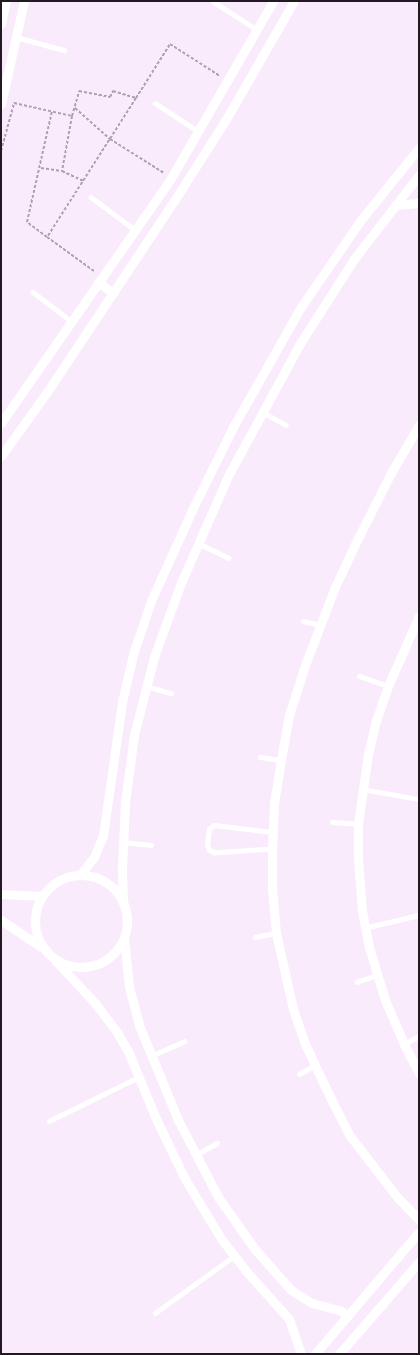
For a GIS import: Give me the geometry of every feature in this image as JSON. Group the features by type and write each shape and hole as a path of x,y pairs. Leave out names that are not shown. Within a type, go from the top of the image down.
{"street":[{"path":"1,24 6,1"},
{"path":"1,104 24,1"},
{"path":"1,423 4,411 71,321 171,178 272,1"},
{"path":"1,456 113,293 204,155 294,1"},
{"path":"80,875 94,856 103,836 122,702 134,651 151,601 192,510 233,427 302,307 360,221 419,148"},
{"path":"347,1315 341,1311 312,1303 301,1297 282,1281 235,1223 218,1197 195,1155 166,1095 139,1025 129,987 124,938 127,921 123,903 123,842 129,768 138,715 170,608 198,542 228,476 262,412 320,310 354,259 419,175"},
{"path":"395,205 419,203"},
{"path":"100,279 113,293"},
{"path":"419,425 391,472 357,540 334,587 320,625 289,716 281,760 272,832 272,888 276,933 293,1009 305,1044 350,1136 398,1198 419,1220"},
{"path":"419,616 415,636 388,686 369,747 358,824 358,859 364,928 385,1000 419,1074"},
{"path":"42,948 38,940 34,922 35,913 42,896 54,883 62,879 80,875 93,877 106,882 113,888 123,903"},
{"path":"1,894 42,896"},
{"path":"1,920 42,948 56,960 107,1018 128,1051 157,1121 185,1179 222,1240 289,1319 301,1354"},
{"path":"56,960 64,965 81,968 99,964 114,954 124,938"},
{"path":"315,1354 419,1232"},
{"path":"339,1354 418,1264"}],"lane":[{"path":"214,2 256,29"},
{"path":"16,37 64,50"},
{"path":"155,103 198,131"},
{"path":"91,197 134,229"},
{"path":"33,292 71,321"},
{"path":"262,412 286,425"},
{"path":"198,542 229,558"},
{"path":"303,621 320,625"},
{"path":"359,676 388,686"},
{"path":"146,686 172,693"},
{"path":"260,757 281,760"},
{"path":"362,789 419,799"},
{"path":"332,822 358,824"},
{"path":"272,832 214,825 209,829 207,845 209,850 214,853 272,849"},
{"path":"123,842 151,845"},
{"path":"364,928 419,915"},
{"path":"255,937 276,933"},
{"path":"357,982 377,975"},
{"path":"404,1044 419,1036"},
{"path":"151,1056 184,1041"},
{"path":"299,1074 315,1065"},
{"path":"49,1121 139,1077"},
{"path":"195,1155 217,1143"},
{"path":"155,1313 234,1256"}],"path":[{"path":"48,237 170,44 228,80"},
{"path":"62,171 72,116 79,91 110,97 113,91 136,98"},
{"path":"1,151 14,103 72,116"},
{"path":"75,108 110,139 171,178"},
{"path":"52,111 41,168 27,222 100,279"},
{"path":"41,168 62,171 83,181"}]}
